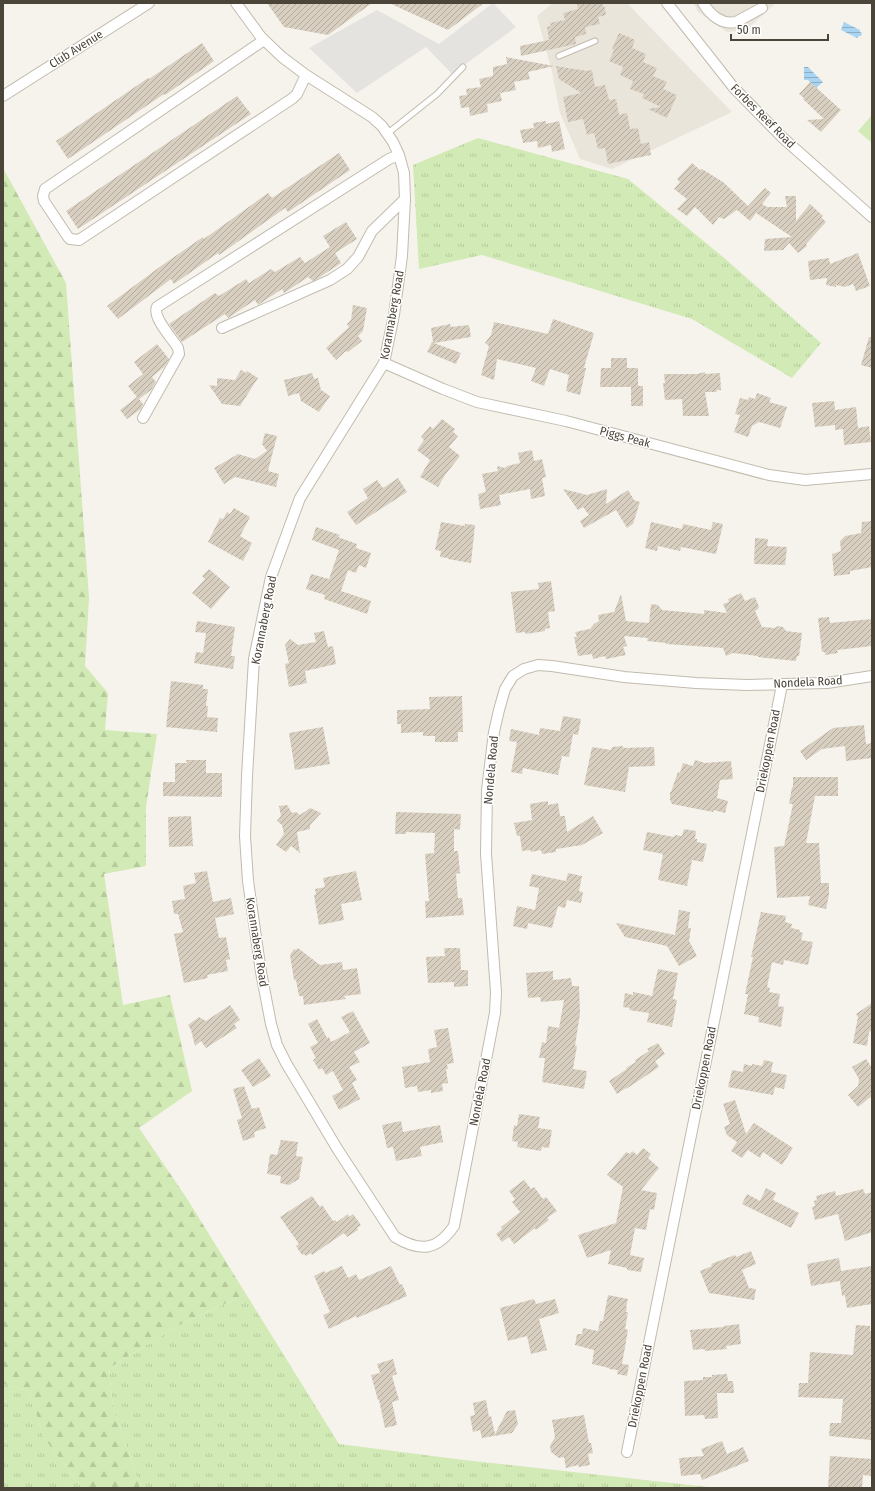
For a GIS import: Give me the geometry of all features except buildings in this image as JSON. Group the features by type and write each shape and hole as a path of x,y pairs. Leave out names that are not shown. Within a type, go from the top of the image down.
{"street":[{"name":"Club Avenue","path":"3,96 148,3"},
{"name":"Korannaberg Road","path":"236,3 264,40 282,58 372,117 388,133 399,155 404,173 405,199 401,262 394,315 384,363 300,498 271,577 254,659 245,836 248,881 270,1024 286,1063 338,1150 395,1237 416,1247 426,1246 437,1243 446,1238 454,1226"},
{"name":"Forbes Reef Road","path":"667,3 734,88 783,138 872,217"},
{"path":"703,3 718,20 728,22 736,22 762,8"},
{"path":"264,40 45,189 43,196 44,201 70,240 79,240 293,98 297,94 306,75"},
{"path":"143,418 178,354 178,348 157,317 156,309 389,159 399,155"},
{"path":"222,328 330,280 347,270 358,257 372,231 405,199"},
{"name":"Piggs Peak","path":"384,363 477,402 566,421 769,475 805,480 872,474"},
{"name":"Nondela Road","path":"454,1226 495,1013 496,992 486,854 488,790 494,732 506,689 513,676 524,669 538,665 632,678 696,683 782,685 827,683 872,676"},
{"name":"Driekoppen Road","path":"627,1452 782,685"}],"lane":[{"path":"559,56 595,41"},
{"path":"388,133 437,94 463,67"}],"shaded area":[{"path":"493,3 516,27 452,74 426,47 357,93 309,48 377,10 439,44"},
{"path":"553,3 627,3 732,112 612,169 580,159 560,113 552,72 537,16"},
{"path":"694,3 776,3 746,30 727,32 698,12"}],"green space":[{"path":"872,115 872,143 858,131"},
{"path":"478,138 628,179 723,257 821,343 792,378 692,319 482,255 419,269 413,165"},
{"path":"3,168 66,283 89,598 85,666 108,693 105,730 157,734 146,807 146,866 104,874 123,1005 170,995 192,1091 139,1128 186,1197 246,1294 179,1325 109,1368 113,1409 140,1488 82,1488 44,1438 29,1391 3,1384"},
{"path":"246,1294 339,1444 464,1460 717,1488 140,1488 113,1409 109,1368 179,1325"},
{"path":"3,1384 29,1391 44,1438 82,1488 3,1488"}],"water":[{"path":"844,22 860,30 862,33 861,36 857,38 841,30"},
{"path":"804,67 808,67 823,82 816,88 808,80 804,80"}]}
